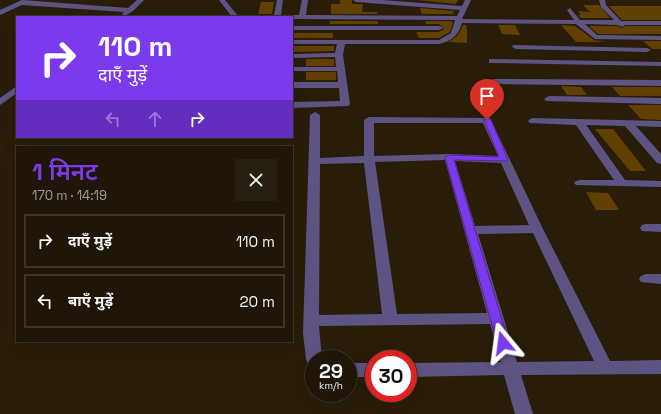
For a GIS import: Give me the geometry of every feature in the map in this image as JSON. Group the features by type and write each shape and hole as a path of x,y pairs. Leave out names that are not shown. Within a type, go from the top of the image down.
{"street":[{"path":"95,8 106,0"},
{"path":"122,16 131,10 141,0"},
{"path":"222,0 235,16"},
{"path":"276,16 280,0"},
{"path":"302,16 305,0"},
{"path":"356,0 464,8"},
{"path":"293,42 341,43 448,41 456,32 458,20 468,0"},
{"path":"602,0 603,6 661,64"},
{"path":"0,12 24,1 131,10"},
{"path":"365,16 367,1"},
{"path":"570,10 579,23 595,37 661,38"},
{"path":"293,16 365,16 579,23 661,23"},
{"path":"293,28 439,28"},
{"path":"293,105 345,104 340,55 341,43"},
{"path":"516,47 647,50"},
{"path":"535,47 544,62"},
{"path":"293,56 340,55"},
{"path":"492,61 661,64"},
{"path":"293,69 341,69"},
{"path":"494,82 661,83"},
{"path":"293,85 343,85"},
{"path":"0,102 16,90"},
{"path":"549,98 661,101"},
{"path":"312,350 316,115"},
{"path":"390,319 369,160 368,120 487,120 504,160 605,368"},
{"path":"533,121 661,124"},
{"path":"579,122 622,184"},
{"path":"628,123 661,161"},
{"path":"316,161 449,157 504,160"},
{"path":"449,157 524,414"},
{"path":"580,183 661,184"},
{"path":"646,228 661,228"},
{"path":"470,230 537,229"},
{"path":"646,278 661,279"},
{"path":"312,321 496,318"},
{"path":"417,370 661,367"}],"building":[{"path":"340,0 352,0 352,4 363,4 362,12 377,12 377,14 331,14 331,4 340,4"},
{"path":"417,0 458,0 456,4"},
{"path":"261,2 274,2 272,14 258,14"},
{"path":"583,5 599,5 610,18 581,18 578,15 581,15 578,11 590,12"},
{"path":"609,6 661,6 661,20 622,20"},
{"path":"420,8 454,11 453,14 422,14"},
{"path":"330,21 378,21 378,24 330,24"},
{"path":"425,21 453,22 450,32 439,38 419,38 416,32 439,32 444,29 439,24 426,24"},
{"path":"463,25 466,25 467,29 467,43 449,42 457,36"},
{"path":"498,25 515,25 520,35 502,34"},
{"path":"561,25 575,26 594,40 605,42 576,42"},
{"path":"589,26 618,26 621,28 625,26 661,26 661,34 598,34"},
{"path":"293,33 333,33 333,38 293,38"},
{"path":"643,41 661,41 661,49 652,49"},
{"path":"293,46 334,46 334,51 293,52"},
{"path":"306,59 334,59 334,66 306,66"},
{"path":"306,72 336,72 336,80 306,80"},
{"path":"561,86 581,87 587,95 567,95"},
{"path":"612,87 661,87 661,96 620,96"},
{"path":"628,105 661,105 661,120 641,119"},
{"path":"595,129 613,129 646,171 630,171"},
{"path":"586,192 608,193 619,210 596,210"}],"route":[{"path":"487,120 504,160 449,157 503,343"}]}
